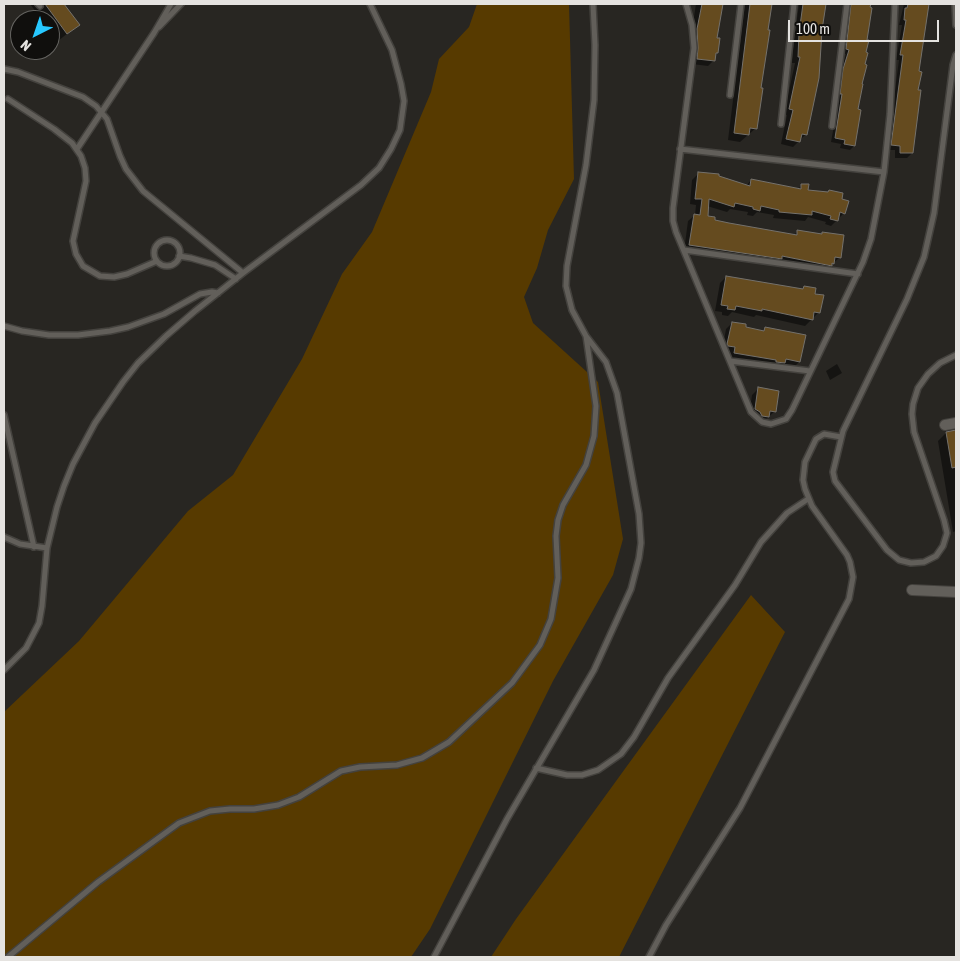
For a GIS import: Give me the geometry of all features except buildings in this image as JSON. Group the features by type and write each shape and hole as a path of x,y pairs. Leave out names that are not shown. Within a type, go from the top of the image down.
{"street":[{"path":"945,425 956,423"},
{"path":"912,590 956,592"}],"lane":[{"path":"77,149 154,33 171,4"},
{"path":"154,33 182,4"},
{"path":"4,670 26,648 39,623 47,548 57,507 64,486 84,443 108,402 133,370 166,336 243,273 361,185 379,168 391,149 400,130 404,101 402,84 392,50 369,4"},
{"path":"434,957 478,872 579,696 606,645 631,589 639,558 641,543 639,514 617,393 606,362 586,336 569,302 566,276 580,202 593,108 595,54 593,4"},
{"path":"686,4 692,25 694,48 680,149 673,214 674,226 751,412 758,420 766,424 781,422 789,415 858,274 872,239 884,172 893,78 895,4"},
{"path":"730,95 741,4"},
{"path":"781,124 794,4"},
{"path":"832,126 847,4"},
{"path":"955,4 956,25"},
{"path":"956,55 953,65 934,213 924,257 908,299 840,437 833,467 835,481 881,543 893,555 905,562 918,564 936,556 943,546 947,533 914,432 912,414 918,388 928,374 940,363 956,355"},
{"path":"4,69 18,72 83,97 102,111 110,126 126,168 143,190 243,273"},
{"path":"8,99 48,124 77,149 84,162 86,175 73,234 74,248 83,266 94,273 114,277 127,274 157,261"},
{"path":"680,149 884,172"},
{"path":"164,240 172,241 178,247 179,256 175,263 163,265 157,261 154,248 164,240"},
{"path":"684,250 858,274"},
{"path":"179,256 215,265 236,279"},
{"path":"4,326 50,335 78,335 110,331 155,318 200,294 218,293"},
{"path":"8,957 98,882 179,823 210,811 254,809 278,805 309,791 341,771 360,767 397,765 422,758 449,742 512,683 540,645 551,618 558,584 556,536 558,520 563,505 586,465 594,436 596,406 586,336"},
{"path":"730,360 810,372"},
{"path":"4,414 34,547"},
{"path":"650,957 666,925 740,808 849,599 853,577 848,555 808,498 805,489 804,470 811,447 816,439 824,434 840,437"},
{"path":"536,768 567,775 582,775 606,765 621,754 631,741 668,678 735,585 761,542 787,513 808,498"},
{"path":"4,537 34,547 47,548"}],"shaded area":[{"path":"477,4 569,4 574,179 548,230 537,268 524,297 533,323 598,382 623,539 613,575 553,681 430,929 411,957 4,957 4,712 79,641 188,511 233,475 302,359 342,274 372,232 431,92 439,59 469,27"},
{"path":"751,595 785,632 619,957 491,957 516,919"}]}
